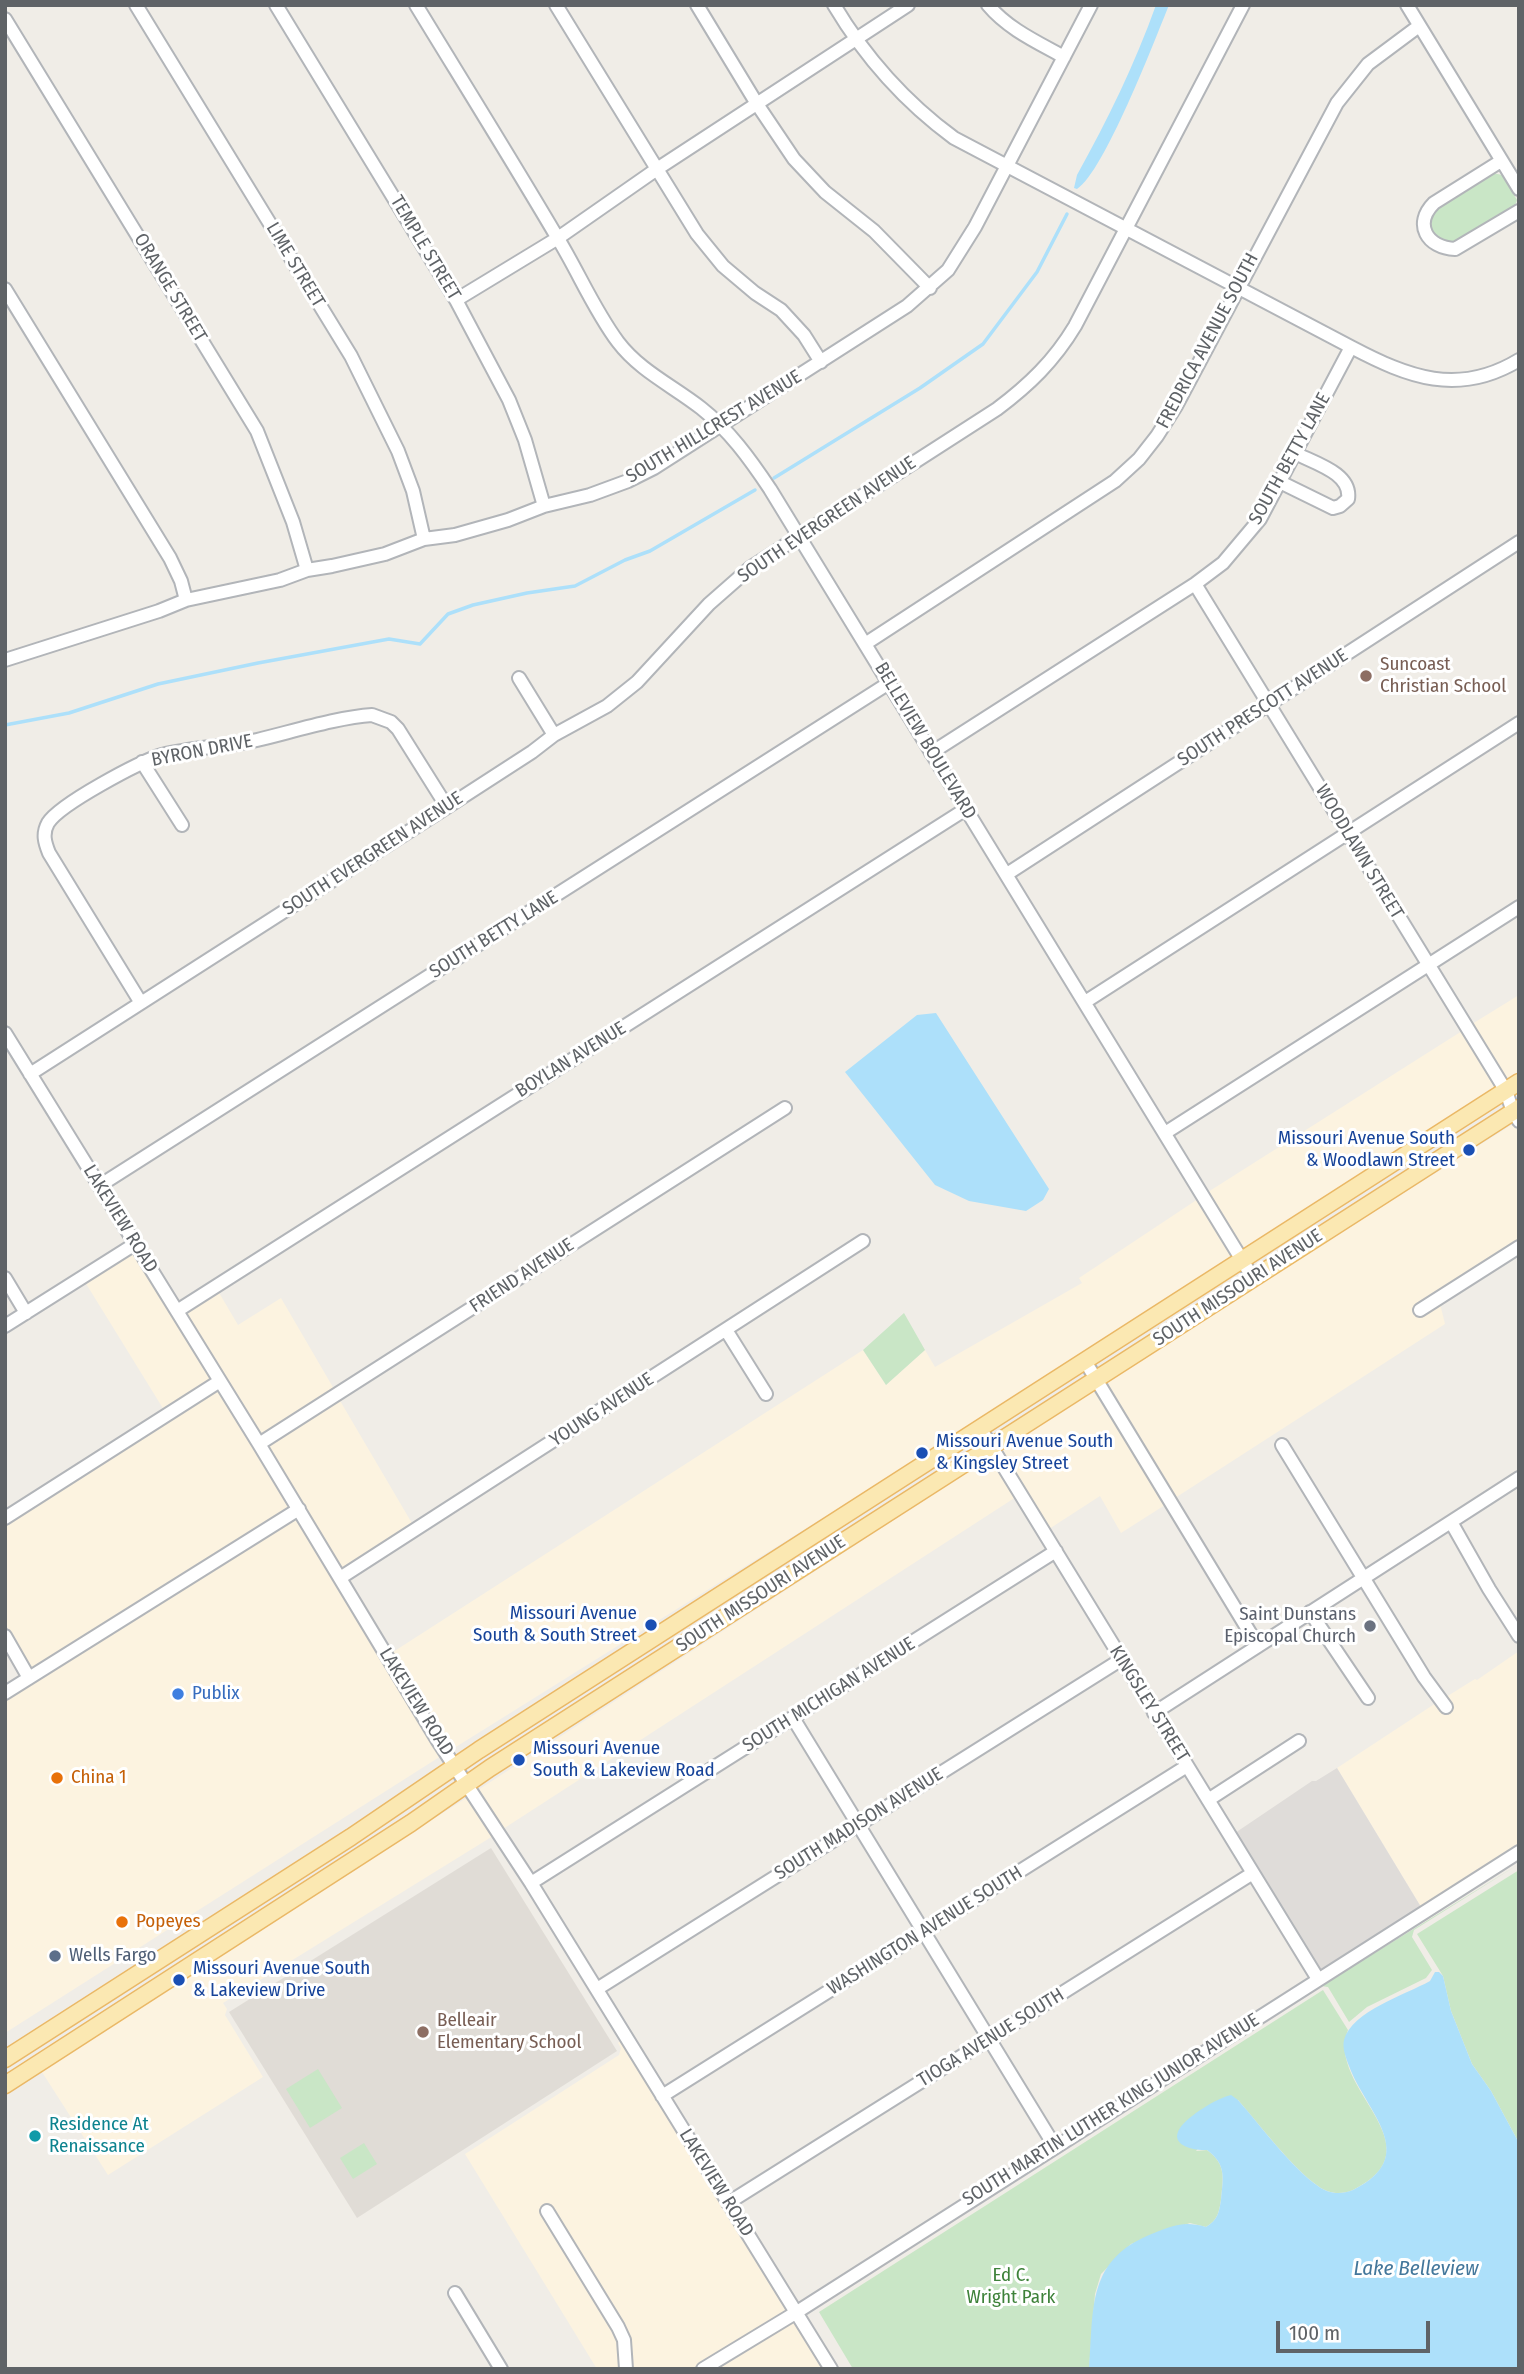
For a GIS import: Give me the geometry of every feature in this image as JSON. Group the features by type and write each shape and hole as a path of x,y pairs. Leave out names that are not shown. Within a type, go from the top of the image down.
{"main road":[{"name":"SOUTH MISSOURI AVENUE","path":"5,2059 1512,1086"},
{"name":"SOUTH MISSOURI AVENUE","path":"5,2085 991,1446 1253,1278 1517,1114"}],"street":[{"name":"LIME STREET","path":"136,5 351,356 398,451 424,539"},
{"name":"TEMPLE STREET","path":"276,5 456,300 509,400 525,440 544,506"},
{"name":"BELLEVIEW BOULEVARD","path":"416,5 558,238 603,320 620,344 646,370 702,409 747,455 1253,1278"},
{"path":"556,5 697,234 723,267 781,310 804,335 821,362"},
{"path":"697,5 757,104 802,167 825,192 874,231 930,288"},
{"path":"834,5 888,79 925,116 954,138 1390,368 1413,376 1459,380 1488,374 1519,360"},
{"path":"456,300 558,238 657,169 908,5"},
{"path":"988,5 1009,26 1064,57"},
{"name":"SOUTH HILLCREST AVENUE","path":"5,660 186,600 385,554 424,539 468,531 544,506 590,495 628,481 721,427 907,306 948,270 963,248 1091,5"},
{"name":"SOUTH EVERGREEN AVENUE","path":"30,1074 447,807 554,735 607,706 637,682 709,604 750,568 1024,389 1061,350 1243,5"},
{"path":"1406,5 1519,189"},
{"name":"ORANGE STREET","path":"5,19 257,431 293,522 307,570"},
{"name":"FREDRICA AVENUE SOUTH","path":"865,644 1097,494 1139,459 1176,406 1337,103 1368,64 1419,26"},
{"path":"1502,161 1434,203 1426,211 1424,229 1438,246 1455,249 1519,211"},
{"path":"5,289 170,558 186,600"},
{"name":"SOUTH BETTY LANE","path":"931,753 1223,564 1260,519 1351,347"},
{"path":"1280,482 1333,508 1348,499 1348,488 1342,478 1295,453"},
{"name":"SOUTH PRESCOTT AVENUE","path":"1007,874 1519,542"},
{"name":"WOODLAWN STREET","path":"1195,584 1428,965 1512,1086 1517,1114"},
{"path":"519,678 554,735"},
{"name":"SOUTH BETTY LANE","path":"99,1186 889,683"},
{"name":"BYRON DRIVE","path":"141,1003 44,842 49,821 59,811 142,762 165,755 230,746 372,715 391,722 398,729 447,807"},
{"path":"1085,1002 1519,723"},
{"path":"142,762 182,825"},
{"name":"BOYLAN AVENUE","path":"177,1311 966,809"},
{"path":"1165,1133 1519,907"},
{"name":"LAKEVIEW ROAD","path":"5,1033 831,2369"},
{"name":"FRIEND AVENUE","path":"259,1444 785,1108"},
{"name":"YOUNG AVENUE","path":"340,1578 863,1241"},
{"path":"5,1326 135,1244"},
{"path":"1420,1310 1519,1247"},
{"path":"5,1278 26,1313"},
{"path":"726,1331 766,1394"},
{"path":"1085,1361 1258,1646"},
{"path":"5,1518 220,1381"},
{"name":"KINGSLEY STREET","path":"980,1428 1318,1979"},
{"path":"1282,1445 1424,1677 1446,1707"},
{"path":"1154,1713 1519,1478"},
{"path":"5,1693 299,1509"},
{"path":"1451,1522 1519,1636"},
{"name":"SOUTH MICHIGAN AVENUE","path":"531,1883 1056,1551"},
{"path":"1310,1612 1368,1698"},
{"path":"5,1636 29,1678"},
{"name":"SOUTH MADISON AVENUE","path":"597,1989 1122,1659"},
{"path":"793,1718 1054,2146"},
{"path":"1208,1800 1299,1741"},
{"name":"WASHINGTON AVENUE SOUTH","path":"662,2096 1188,1766"},
{"name":"SOUTH MARTIN LUTHER KING JUNIOR AVENUE","path":"704,2369 1519,1852"},
{"name":"TIOGA AVENUE SOUTH","path":"728,2203 1253,1872"},
{"path":"547,2211 618,2327 624,2340 626,2369"},
{"path":"456,2293 501,2369"}],"shaded area":[{"path":"1519,995 1519,1076 1508,1083 1472,1024"},
{"path":"1462,1031 1498,1089 1244,1252 1208,1192"},
{"path":"1513,1124 1519,1133 1519,1240 1412,1309 1418,1318 1440,1304 1445,1324 1175,1498 1105,1382"},
{"path":"1198,1199 1234,1259 451,1750 347,1579 393,1652 863,1350 886,1385 925,1350 935,1367 1082,1283 1079,1278"},
{"path":"133,1252 213,1380 164,1410 85,1282"},
{"path":"218,1291 238,1325 281,1298 334,1389 261,1436 184,1312"},
{"path":"218,1389 291,1508 31,1671 5,1623 5,1524"},
{"path":"1094,1389 1165,1505 1121,1533 1100,1496 1049,1529 1001,1450"},
{"path":"339,1399 413,1525 342,1570 267,1445"},
{"path":"991,1457 1016,1497 503,1829 478,1790"},
{"path":"296,1517 441,1756 5,2033 5,1699"},
{"path":"1519,1651 1519,1845 1421,1907 1337,1768 1436,1703 1445,1715 1454,1708 1446,1697 1477,1680"},
{"path":"1337,1768 1421,1907 1320,1971 1235,1833 1312,1781"},
{"path":"468,1797 493,1836 223,2003 227,2009 225,2015 263,2077 108,2175 40,2069"},
{"name":"Belleair Elementary School","path":"491,1848 617,2051 357,2218 229,2012"},
{"path":"621,2040 789,2310 693,2369 632,2369 630,2337 624,2324 549,2204 539,2210 619,2342 620,2369 597,2369 465,2154 619,2055 621,2048 618,2043"},
{"path":"794,2319 824,2369 714,2369"}],"green space":[{"path":"1493,173 1502,175 1517,200 1514,209 1458,242 1443,242 1432,233 1430,219 1438,208"},
{"path":"904,1313 925,1350 886,1385 863,1350"},
{"path":"1519,1864 1414,1930 1412,1937 1432,1970 1426,1978 1367,2007 1349,2022 1328,1987 1321,1986 1123,2112 1183,2071"},
{"path":"1519,1870 1519,2143 1491,2091 1472,2064 1451,2011 1443,1976 1417,1934"},
{"name":"Ed C. Wright Park","path":"1323,1990 1348,2030 1345,2052 1351,2073 1384,2135 1386,2155 1377,2173 1349,2192 1335,2193 1322,2189 1287,2157 1238,2100 1196,2151 1207,2150 1221,2167 1222,2185 1217,2215 1206,2227 1190,2223 1131,2244 1101,2274 1095,2294 1089,2369 853,2369 819,2312"},
{"path":"318,2069 342,2108 310,2128 286,2089"},
{"path":"364,2143 377,2164 353,2179 340,2158"}],"water":[{"path":"1156,5 1169,5 1128,105 1088,178 1077,189 1074,188 1077,175 1130,70"},
{"path":"936,1013 1049,1189 1043,1200 1026,1211 969,1201 935,1185 845,1072 917,1015"},
{"name":"Lake Belleview","path":"1435,1972 1443,1976 1451,2011 1472,2064 1491,2091 1519,2143 1519,2369 1089,2369 1098,2288 1105,2271 1116,2257 1132,2244 1154,2233 1180,2225 1206,2227 1217,2215 1222,2185 1221,2167 1207,2150 1196,2150 1180,2143 1177,2134 1184,2123 1203,2108 1231,2095 1287,2157 1318,2186 1335,2193 1353,2190 1373,2177 1384,2163 1387,2148 1376,2116 1349,2066 1344,2040 1349,2030 1368,2012 1430,1981"}],"waterway":[{"path":"774,478 920,388 983,344 1037,272 1067,214"},
{"path":"5,725 69,713 158,684 258,663 389,639 420,644 448,614 473,605 527,593 575,586 625,560 650,551 755,490"}],"place":[{"name":"Suncoast Christian School","path":"1366,676"},
{"name":"Missouri Avenue South & Woodlawn Street","path":"1469,1150"},
{"name":"Missouri Avenue South & Kingsley Street","path":"922,1453"},
{"name":"Missouri Avenue South & South Street","path":"651,1625"},
{"name":"Saint Dunstans Episcopal Church","path":"1370,1626"},
{"name":"Publix","path":"178,1694"},
{"name":"Missouri Avenue South & Lakeview Road","path":"519,1760"},
{"name":"China 1","path":"57,1778"},
{"name":"Popeyes","path":"122,1922"},
{"name":"Wells Fargo","path":"55,1956"},
{"name":"Missouri Avenue South & Lakeview Drive","path":"179,1980"},
{"name":"Belleair Elementary School","path":"423,2032"},
{"name":"Residence At Renaissance","path":"35,2136"}]}
